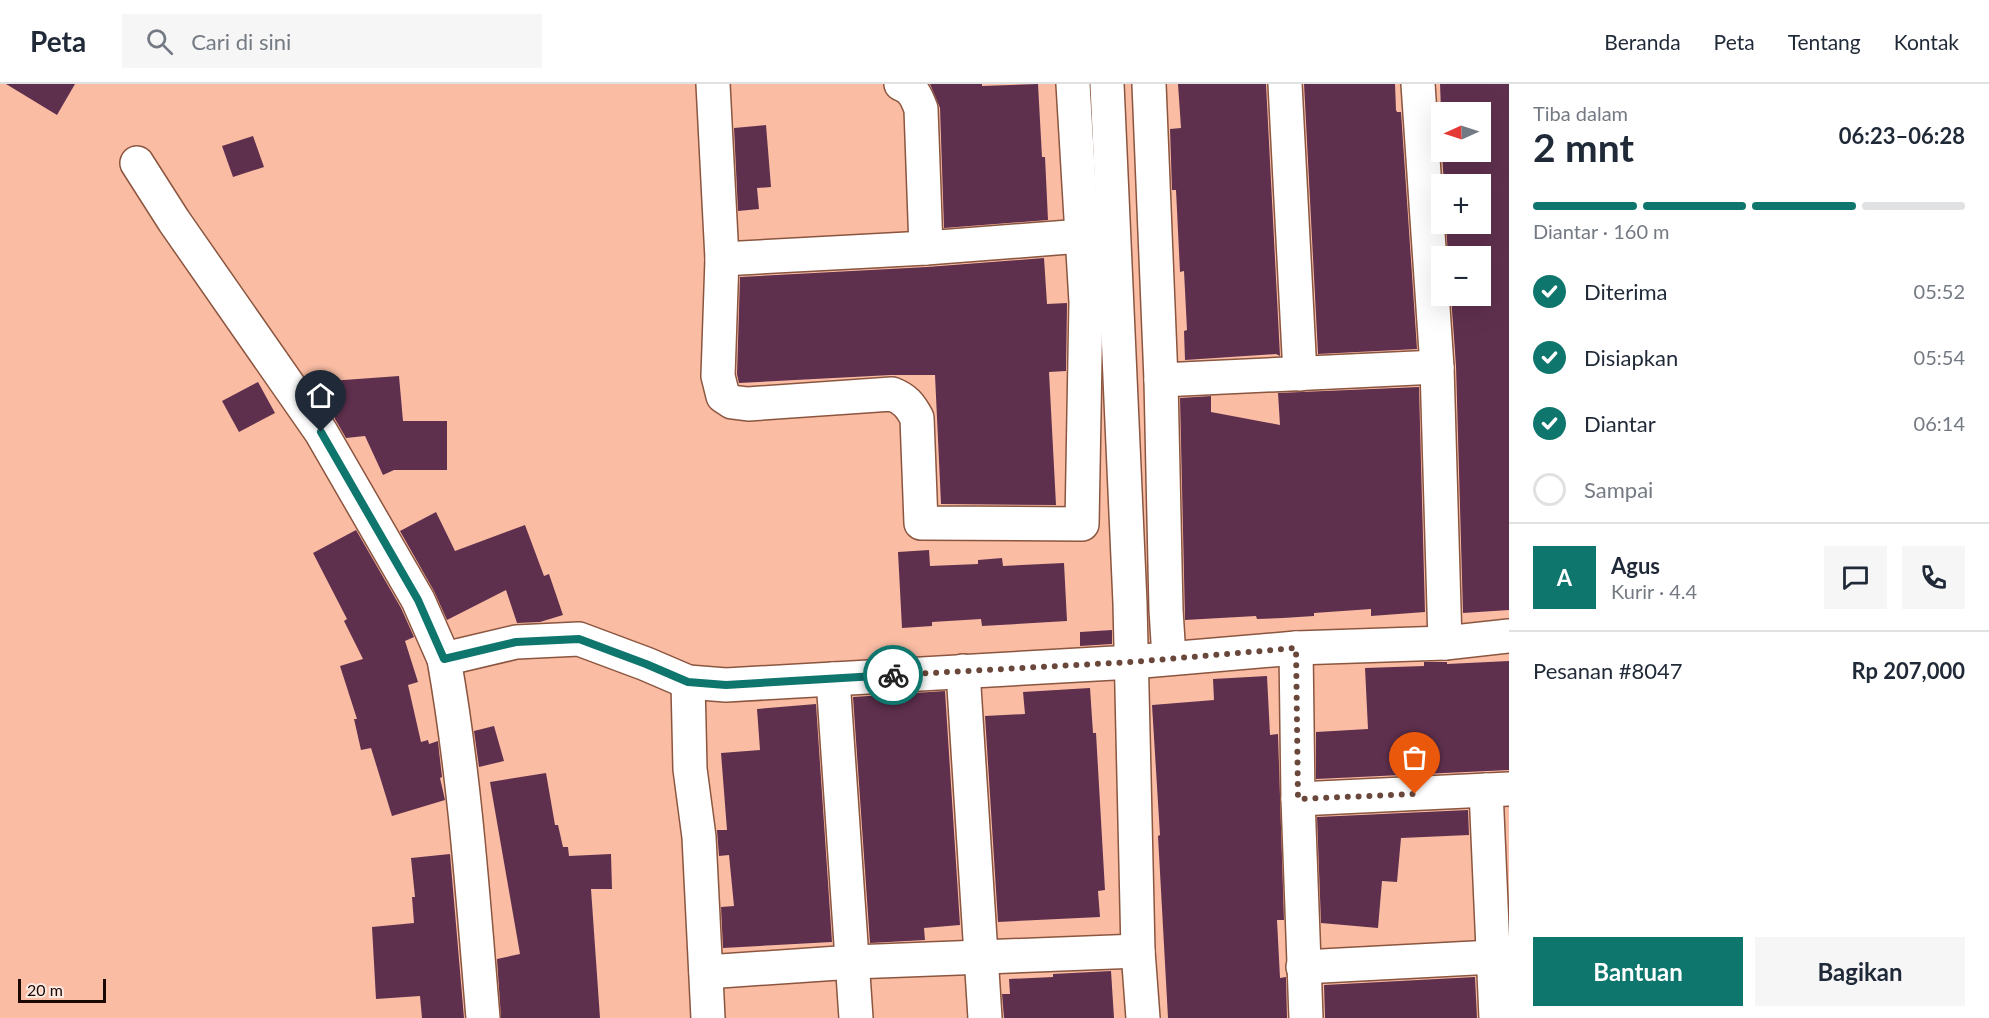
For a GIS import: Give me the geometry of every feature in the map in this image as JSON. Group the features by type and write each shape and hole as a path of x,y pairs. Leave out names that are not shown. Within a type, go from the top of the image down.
{"street":[{"path":"713,84 722,259 718,376 723,396 732,402 748,404 892,394 903,399 917,418 921,523 1082,524 1101,302 1107,84"},
{"path":"901,84 907,86 915,94 921,109 926,248"},
{"path":"1073,84 1082,236 1101,302 1132,662 1138,951 1143,1018"},
{"path":"1149,84 1169,658"},
{"path":"1285,84 1300,374"},
{"path":"1418,84 1437,367 1445,643"},
{"path":"137,163 174,221 321,432 418,600 444,659 454,714 483,1018"},
{"path":"722,259 926,248 1082,236"},
{"path":"1161,380 1437,367"},
{"path":"444,659 516,642 579,639 688,682 726,685 1132,662 1296,648 1445,643 1509,636"},
{"path":"1296,648 1298,799 1306,1018"},
{"path":"963,671 985,1018"},
{"path":"834,679 856,1018"},
{"path":"688,682 690,770 699,837 708,1018"},
{"path":"1298,799 1498,790 1493,957 1496,1018"},
{"path":"706,972 853,962 1138,951"},
{"path":"1303,967 1493,957"}],"building":[{"path":"6,84 75,84 57,115"},
{"path":"930,84 982,84 982,86 1038,84 1048,220 944,228 940,108"},
{"path":"1178,84 1266,84 1280,356 1276,354 1185,360 1184,331 1187,330 1184,271 1180,272 1176,190 1172,190 1170,129 1181,128"},
{"path":"1304,84 1395,84 1396,110 1401,112 1417,349 1318,354"},
{"path":"1440,84 1509,84 1509,610 1463,613 1456,366 1452,306 1491,306 1491,246 1447,246 1447,234 1491,234 1491,174 1443,174 1443,162 1491,162 1491,102 1441,102"},
{"path":"766,125 771,187 757,188 759,209 738,211 734,128"},
{"path":"253,136 264,167 233,177 222,146"},
{"path":"1044,258 1047,304 1067,303 1066,371 1049,372 1056,505 941,504 935,375 739,383 737,374 740,277"},
{"path":"399,376 403,421 447,421 447,470 394,470 383,475 365,436 346,438 335,419 330,381"},
{"path":"258,382 275,413 239,432 222,401"},
{"path":"1419,387 1425,612 1371,616 1371,609 1314,613 1314,616 1283,618 1257,619 1256,616 1185,620 1180,398 1211,396 1211,412 1280,425 1278,393"},
{"path":"436,512 455,551 525,525 544,576 549,574 563,615 540,622 517,623 506,590 447,620 434,591 400,531"},
{"path":"356,530 401,608 414,637 405,641 418,682 408,685 421,742 428,740 429,744 438,741 442,777 440,778 445,800 392,816 371,748 361,750 354,719 357,719 340,666 363,659 344,621 347,619 313,553"},
{"path":"929,550 930,566 978,564 978,560 1002,558 1003,566 1064,563 1067,621 982,626 981,619 932,622 932,626 902,628 898,552"},
{"path":"1112,630 1112,644 1080,646 1080,632"},
{"path":"1509,661 1509,770 1316,779 1316,732 1368,729 1365,668 1424,666 1424,662 1447,662 1447,664"},
{"path":"1267,676 1270,735 1278,734 1284,920 1277,920 1280,978 1286,977 1287,1018 1168,1018 1152,705 1214,700 1213,679"},
{"path":"1090,688 1093,733 1096,733 1105,890 1098,891 1100,917 998,922 985,716 1025,714 1023,692"},
{"path":"945,691 960,925 924,928 925,940 870,943 853,697"},
{"path":"816,704 832,942 723,948 721,907 734,906 729,855 719,856 717,830 727,830 721,753 760,750 757,709"},
{"path":"494,726 504,761 479,767 474,731"},
{"path":"546,773 555,825 558,825 563,847 568,847 569,856 611,854 612,889 591,889 600,1018 501,1018 497,959 520,954 490,782"},
{"path":"1468,810 1469,835 1401,838 1397,882 1382,881 1378,928 1321,923 1317,817"},
{"path":"450,854 464,1018 422,1018 420,996 376,999 372,927 414,923 412,897 415,897 411,858"},
{"path":"1111,971 1114,1018 1004,1018 1002,994 1010,994 1009,979"},
{"path":"1475,977 1477,1018 1325,1018 1324,985"}],"way so far":[{"path":"893,675 1132,662 1296,648 1298,799 1415,794"}],"route":[{"path":"321,432 418,600 444,659 516,642 579,639 688,682 726,685 893,675"}]}
